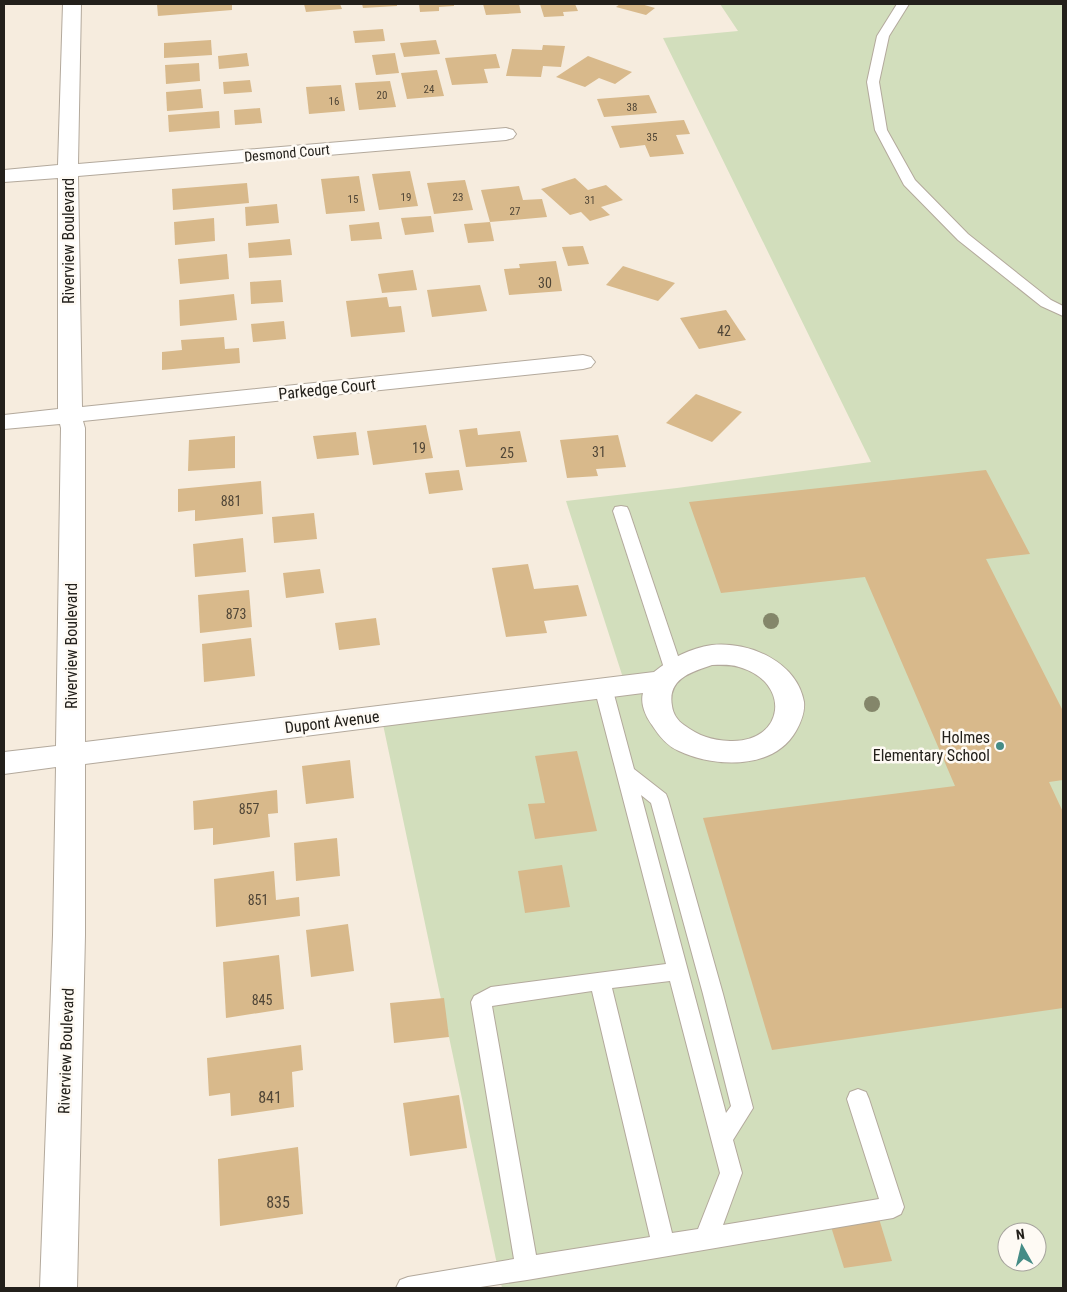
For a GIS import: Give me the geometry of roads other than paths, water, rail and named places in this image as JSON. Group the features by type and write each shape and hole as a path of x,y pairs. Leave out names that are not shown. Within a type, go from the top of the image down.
{"street":[{"name":"Riverview Boulevard","path":"58,1288 70,935 73,428 70,415 67,212 72,4"},
{"name":"Desmond Court","path":"4,176 506,134"},
{"name":"Parkedge Court","path":"4,422 583,362"},
{"name":"Dupont Avenue","path":"4,763 603,687 667,674"}],"lane":[{"path":"903,4 883,36 873,82 881,130 910,182 963,237 1046,303 1063,312"},
{"path":"620,510 667,674"},
{"path":"603,687 731,1173 706,1238"},
{"path":"625,772 659,799 713,994 742,1108 722,1138"},
{"path":"527,1269 481,1002 491,996 678,971"},
{"path":"600,981 664,1246"},
{"path":"408,1288 893,1207 858,1099"}],"place":[{"name":"Holmes Elementary School","path":"1000,746"}]}
